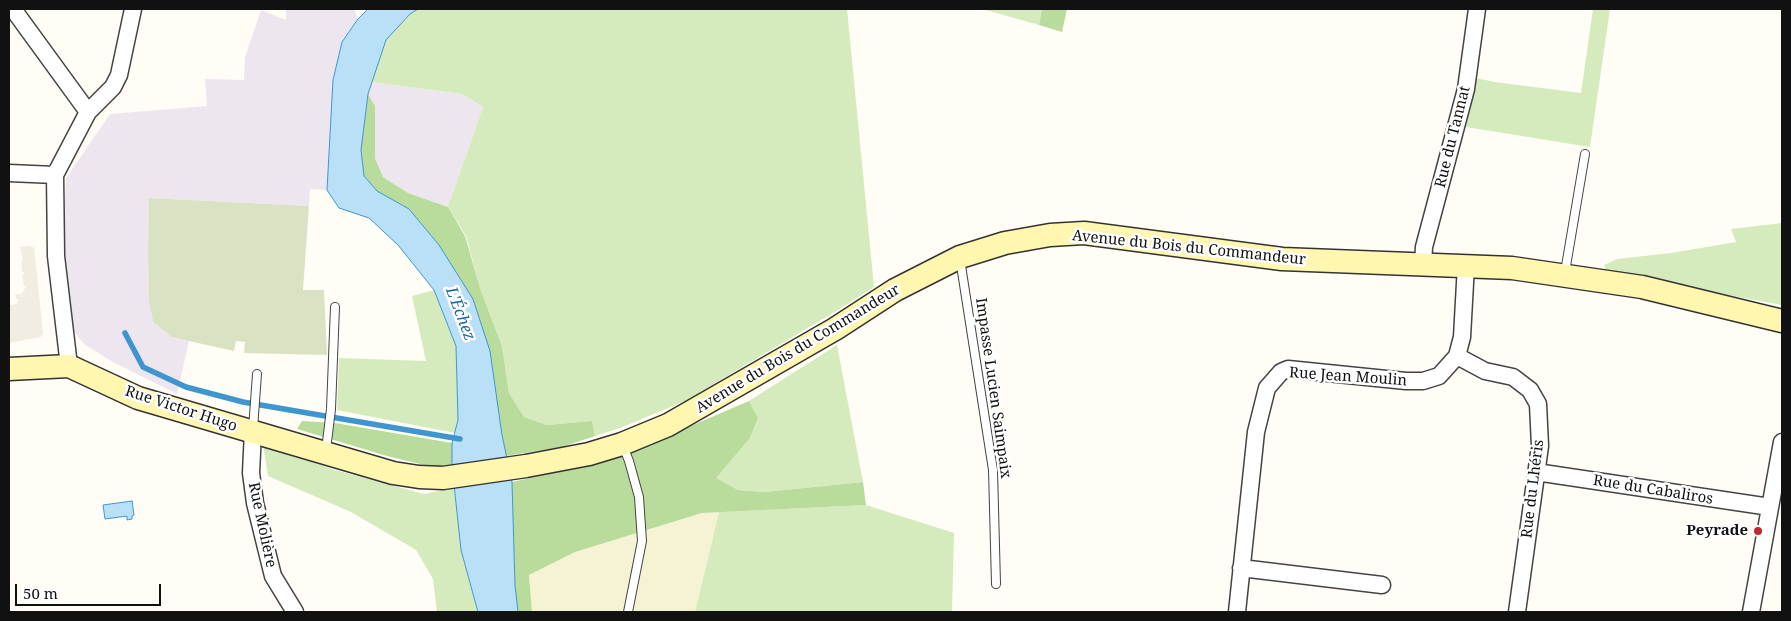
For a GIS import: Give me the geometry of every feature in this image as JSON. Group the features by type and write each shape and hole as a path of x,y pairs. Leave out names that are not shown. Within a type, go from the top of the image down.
{"main road":[{"name":"Avenue du Bois du Commandeur","path":"442,478 526,466 589,454 622,444 676,421 835,329 895,290 960,257 1005,243 1050,235 1084,233 1282,259 1466,265 1565,274 1642,287 1782,321"},
{"name":"Rue Victor Hugo","path":"9,368 68,366 138,398 254,422 326,453 393,473 442,478"}],"street":[{"path":"13,9 88,112"},
{"path":"68,366 56,256 55,175 88,112 113,87 119,75 133,9"},
{"name":"Rue du Tannat","path":"1424,264 1424,248 1466,89 1477,9"},
{"path":"9,173 55,175"},
{"name":"Rue Jean Moulin","path":"1236,612 1256,432 1267,388 1281,372 1288,369 1423,382 1439,376 1456,356 1462,337 1466,265"},
{"name":"Rue du Lhéris","path":"1456,356 1485,371 1513,377 1530,390 1538,404 1540,446 1517,612"},
{"name":"Rue Molière","path":"254,422 251,473 255,503 273,576 295,612"},
{"path":"1751,612 1782,442"},
{"name":"Rue du Cabaliros","path":"1536,472 1770,507"},
{"path":"1241,568 1382,585"}],"lane":[{"path":"1565,274 1585,154"},
{"name":"Impasse Lucien Saimpaix","path":"960,257 993,470 996,584"},
{"path":"326,453 330,427 334,307"},
{"path":"254,422 257,374"},
{"path":"622,444 639,497 642,541 628,612"}],"shaded area":[{"path":"286,9 354,9 358,19 342,42 333,80 327,190 310,189 309,206 149,198 149,302 153,322 172,337 189,341 177,394 111,361 84,344 71,328 63,237 66,178 110,114 207,106 205,79 244,80 245,57 261,10 286,20"},
{"path":"372,82 462,94 483,107 448,207 408,193 383,177 375,158 375,106 368,94"},
{"path":"30,246 32,248 34,246 43,333 41,337 9,343 9,305 17,304 19,301 16,299 15,294 21,294 26,287 24,286 22,274 25,274 22,272 21,261 23,260 20,247"},
{"path":"719,512 695,612 532,612 529,575 575,552 702,513"}],"green space":[{"path":"418,9 847,9 874,287 685,401 620,428 595,436 592,421 547,425 524,417 509,393 502,346 481,291 466,236 448,207 483,107 462,94 372,82 386,40 410,14"},
{"path":"986,9 1042,9 1039,25"},
{"path":"1042,9 1067,9 1062,32 1039,25"},
{"path":"1593,9 1610,9 1590,147 1466,127 1475,78 1581,93"},
{"path":"368,94 375,106 375,158 383,177 408,193 448,207 465,236 481,291 502,346 509,393 524,417 547,425 592,421 595,436 562,447 506,456 502,435 439,245 409,209 377,191 364,176 361,150"},
{"path":"149,198 309,206 303,290 324,290 327,355 244,353 245,342 236,341 234,351 172,337 153,322 149,302"},
{"path":"1782,223 1782,305 1607,273 1604,265 1617,259 1671,253 1736,242 1731,229"},
{"path":"434,290 456,346 458,420 455,433 337,410 339,358 426,361 412,296"},
{"path":"837,345 863,482 765,492 738,490 715,478 750,438 758,418 749,401"},
{"path":"749,401 758,418 750,438 716,478 738,490 765,492 863,482 866,505 702,513 575,552 529,575 532,612 518,612 515,585 512,482 614,459"},
{"path":"302,421 335,423 452,443 452,466 437,468 387,456 297,429"},
{"path":"263,444 335,470 424,494 454,488 461,550 478,612 437,612 433,579 416,550 351,512 268,476"},
{"path":"866,505 954,533 952,612 695,612 719,512"}],"water":[{"name":"L'Échez","path":"368,9 418,9 410,14 386,40 368,94 361,150 364,176 377,191 409,209 439,245 473,299 490,351 502,435 512,482 515,585 518,612 478,612 461,550 452,466 452,443 458,420 456,346 434,290 398,245 369,218 339,208 327,190 333,80 342,42 358,19"},
{"path":"132,501 134,515 132,519 127,520 127,516 105,519 103,505"}],"waterway":[{"path":"125,333 143,367 186,387 243,402 460,439"}],"place":[{"name":"Peyrade","path":"1758,531"}]}
